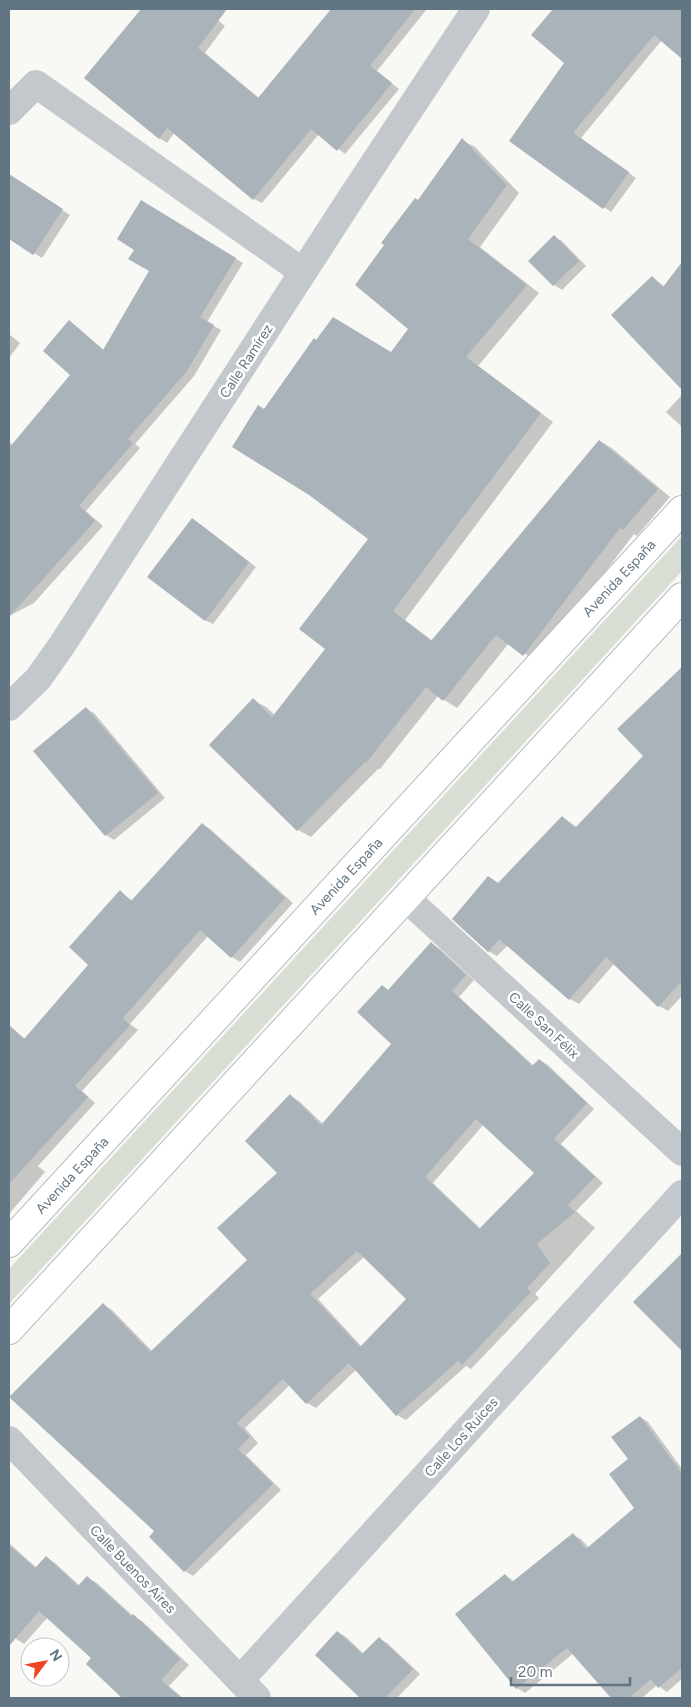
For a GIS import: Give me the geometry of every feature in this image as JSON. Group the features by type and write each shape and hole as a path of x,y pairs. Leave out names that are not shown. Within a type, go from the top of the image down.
{"main road":[{"name":"Avenida España","path":"9,1243 682,510"},
{"path":"9,1330 682,597"}],"street":[{"name":"Calle Ramírez","path":"9,707 38,679 62,645 303,272 476,9"},
{"path":"9,111 36,84 303,272"},
{"name":"Calle San Félix","path":"406,898 682,1152"},
{"name":"Calle Los Ruices","path":"249,1689 682,1194"},
{"name":"Calle Buenos Aires","path":"9,1440 249,1689"}],"shaded area":[{"path":"682,536 682,571 9,1304 9,1269"}],"building":[{"path":"141,9 227,9 198,48 258,98 331,9 415,9 370,66 392,83 337,151 311,129 253,200 167,128 159,139 84,78"},
{"path":"553,9 682,9 682,59 654,35 573,133 629,172 603,209 509,141 564,63 531,35"},
{"path":"462,138 507,185 468,239 527,285 466,357 541,413 393,611 431,641 599,440 658,489 623,530 620,528 523,656 496,635 443,701 426,687 366,763 297,831 209,745 253,698 272,717 325,649 299,629 368,539 309,495 232,447 258,405 264,409 314,338 316,340 333,317 391,352 408,329 355,285 384,245 381,243 415,198 418,200"},
{"path":"9,174 63,209 33,255 9,239"},
{"path":"141,200 236,258 200,317 214,325 187,371 128,439 133,443 79,506 95,521 9,617 9,448 70,375 43,351 69,320 103,350 149,271 128,259 134,250 117,239"},
{"path":"554,235 579,261 553,286 528,261"},
{"path":"682,262 682,390 611,315 652,276 663,287"},
{"path":"192,518 249,562 205,621 147,577"},
{"path":"682,667 682,981 658,1007 606,957 569,1000 499,939 488,952 452,919 488,876 498,883 562,816 575,828 643,756 617,729"},
{"path":"86,707 158,793 105,836 33,751"},
{"path":"202,823 285,898 231,958 200,930 123,1018 130,1025 75,1086 88,1097 9,1184 9,1025 24,1039 88,965 69,947 120,890 131,901"},
{"path":"431,942 466,975 452,991 532,1066 539,1059 587,1103 554,1139 595,1177 568,1205 575,1212 537,1244 550,1263 527,1288 531,1292 462,1365 458,1361 396,1416 349,1363 306,1404 283,1379 237,1423 250,1437 238,1449 273,1484 184,1572 149,1537 154,1531 9,1397 103,1303 150,1352 247,1260 217,1228 277,1173 245,1141 290,1094 321,1125 391,1044 357,1012 382,985 388,990","holes":["476,1119 534,1173 479,1229 425,1177","357,1251 406,1299 360,1347 310,1294"]},
{"path":"682,1253 682,1351 633,1302"},
{"path":"640,1416 682,1474 682,1668 658,1688 651,1679 629,1698 611,1698 567,1648 516,1689 455,1614 505,1574 512,1582 573,1533 586,1549 634,1508 609,1474 628,1459 611,1437"},
{"path":"9,1545 35,1568 46,1556 78,1586 87,1576 131,1616 133,1614 180,1659 161,1680 181,1698 122,1698 86,1664 91,1658 39,1611 9,1646"},
{"path":"337,1631 362,1654 379,1637 413,1669 385,1698 360,1698 315,1655"}]}
